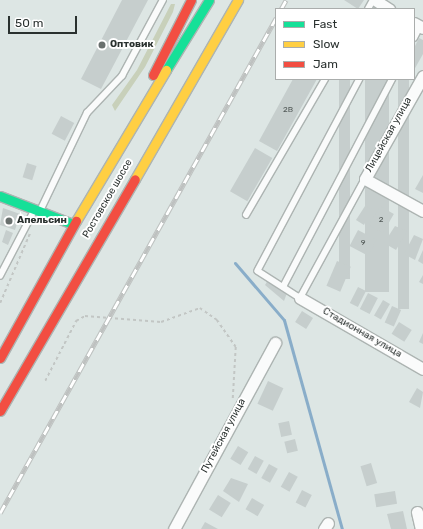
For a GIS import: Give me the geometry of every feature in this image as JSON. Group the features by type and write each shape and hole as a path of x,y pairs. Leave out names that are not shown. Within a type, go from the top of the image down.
{"main road":[{"path":"170,42 184,0"},
{"name":"Ростовское шоссе","path":"107,165 191,0"},
{"name":"Ростовское шоссе","path":"0,358 107,165 209,0"},
{"name":"Ростовское шоссе","path":"0,411 238,0"},
{"path":"0,196 73,224"}],"street":[{"path":"374,0 386,8"},
{"name":"Лицейская улица","path":"423,76 365,179 423,211"},
{"name":"Стадионная улица","path":"300,298 423,369"},
{"name":"Путейская улица","path":"174,529 274,343"},
{"path":"416,512 421,529"}],"lane":[{"path":"0,276 26,228 38,210 87,113 122,76 163,0"},
{"path":"415,35 419,25"},
{"path":"246,215 325,80"},
{"path":"359,80 258,271 300,298 365,179"},
{"path":"283,287 391,80"}],"path":[{"path":"0,303 32,234 26,228"},
{"path":"45,381 76,321 85,316 161,322 200,308 217,320 236,346 232,395 236,414"}],"green space":[{"path":"171,4 175,4 173,12 145,67 115,111 112,105 137,70"}],"building":[{"path":"122,0 148,0 101,89 81,79"},
{"path":"344,0 364,0 359,8"},
{"path":"419,38 423,40 423,54 415,68 415,46"},
{"path":"292,80 316,80 277,151 259,141"},
{"path":"339,80 350,80 350,279 339,279"},
{"path":"365,80 389,80 389,292 365,292"},
{"path":"398,80 409,80 409,309 398,309"},
{"path":"61,116 74,123 65,141 52,134"},
{"path":"255,148 272,158 247,201 230,191"},
{"path":"27,163 37,166 32,180 23,177"},
{"path":"423,175 423,193 415,189"},
{"path":"365,206 372,209 364,225 356,220"},
{"path":"380,206 394,214 383,233 369,225"},
{"name":"Апельсин","path":"3,208 20,214 15,230 0,225"},
{"path":"395,226 407,231 396,250 384,243"},
{"path":"6,230 13,233 8,245 2,242"},
{"path":"358,230 377,240 368,256 350,246"},
{"path":"414,235 423,239 415,260 404,254"},
{"path":"423,250 423,264 418,261"},
{"path":"337,261 351,267 340,292 326,286"},
{"path":"423,275 423,284 419,282"},
{"path":"268,280 287,293 284,301 265,285"},
{"path":"358,287 366,291 358,307 350,303"},
{"path":"368,293 378,298 370,314 360,309"},
{"path":"383,300 390,304 381,320 374,316"},
{"path":"392,306 401,310 394,327 385,322"},
{"path":"302,311 313,318 306,329 295,322"},
{"path":"399,322 412,330 404,342 392,334"},
{"path":"423,333 423,344 419,342"},
{"path":"268,381 283,388 273,411 257,404"},
{"path":"417,388 423,392 420,408 409,402"},
{"path":"289,421 292,435 281,437 278,423"},
{"path":"295,439 298,451 287,453 284,442"},
{"path":"238,446 248,452 241,465 230,459"},
{"path":"255,456 264,461 256,474 248,469"},
{"path":"371,463 377,483 367,486 360,466"},
{"path":"269,464 278,469 270,483 261,478"},
{"path":"289,472 298,477 290,492 281,487"},
{"path":"231,478 248,484 239,502 223,491"},
{"path":"302,490 312,495 305,507 296,502"},
{"path":"395,491 397,504 376,507 374,494"},
{"path":"218,495 231,503 222,517 209,509"},
{"path":"252,498 264,505 258,516 246,509"},
{"path":"403,511 407,529 391,529 387,514"},
{"path":"205,522 218,529 201,529"}],"waterway":[{"path":"235,263 284,320 342,529"}],"railway":[{"path":"282,8 286,0"},
{"path":"0,513 275,20"}],"traffic: fast":[{"path":"166,70 209,0"},
{"path":"0,196 73,224"}],"traffic: slow":[{"path":"135,179 238,0"},
{"path":"76,221 166,70"}],"traffic: jam":[{"path":"153,75 191,0"},
{"path":"0,411 135,179"},
{"path":"0,358 76,221"}],"place":[{"name":"Оптовик","path":"102,45"},
{"name":"Апельсин","path":"9,221"}]}
